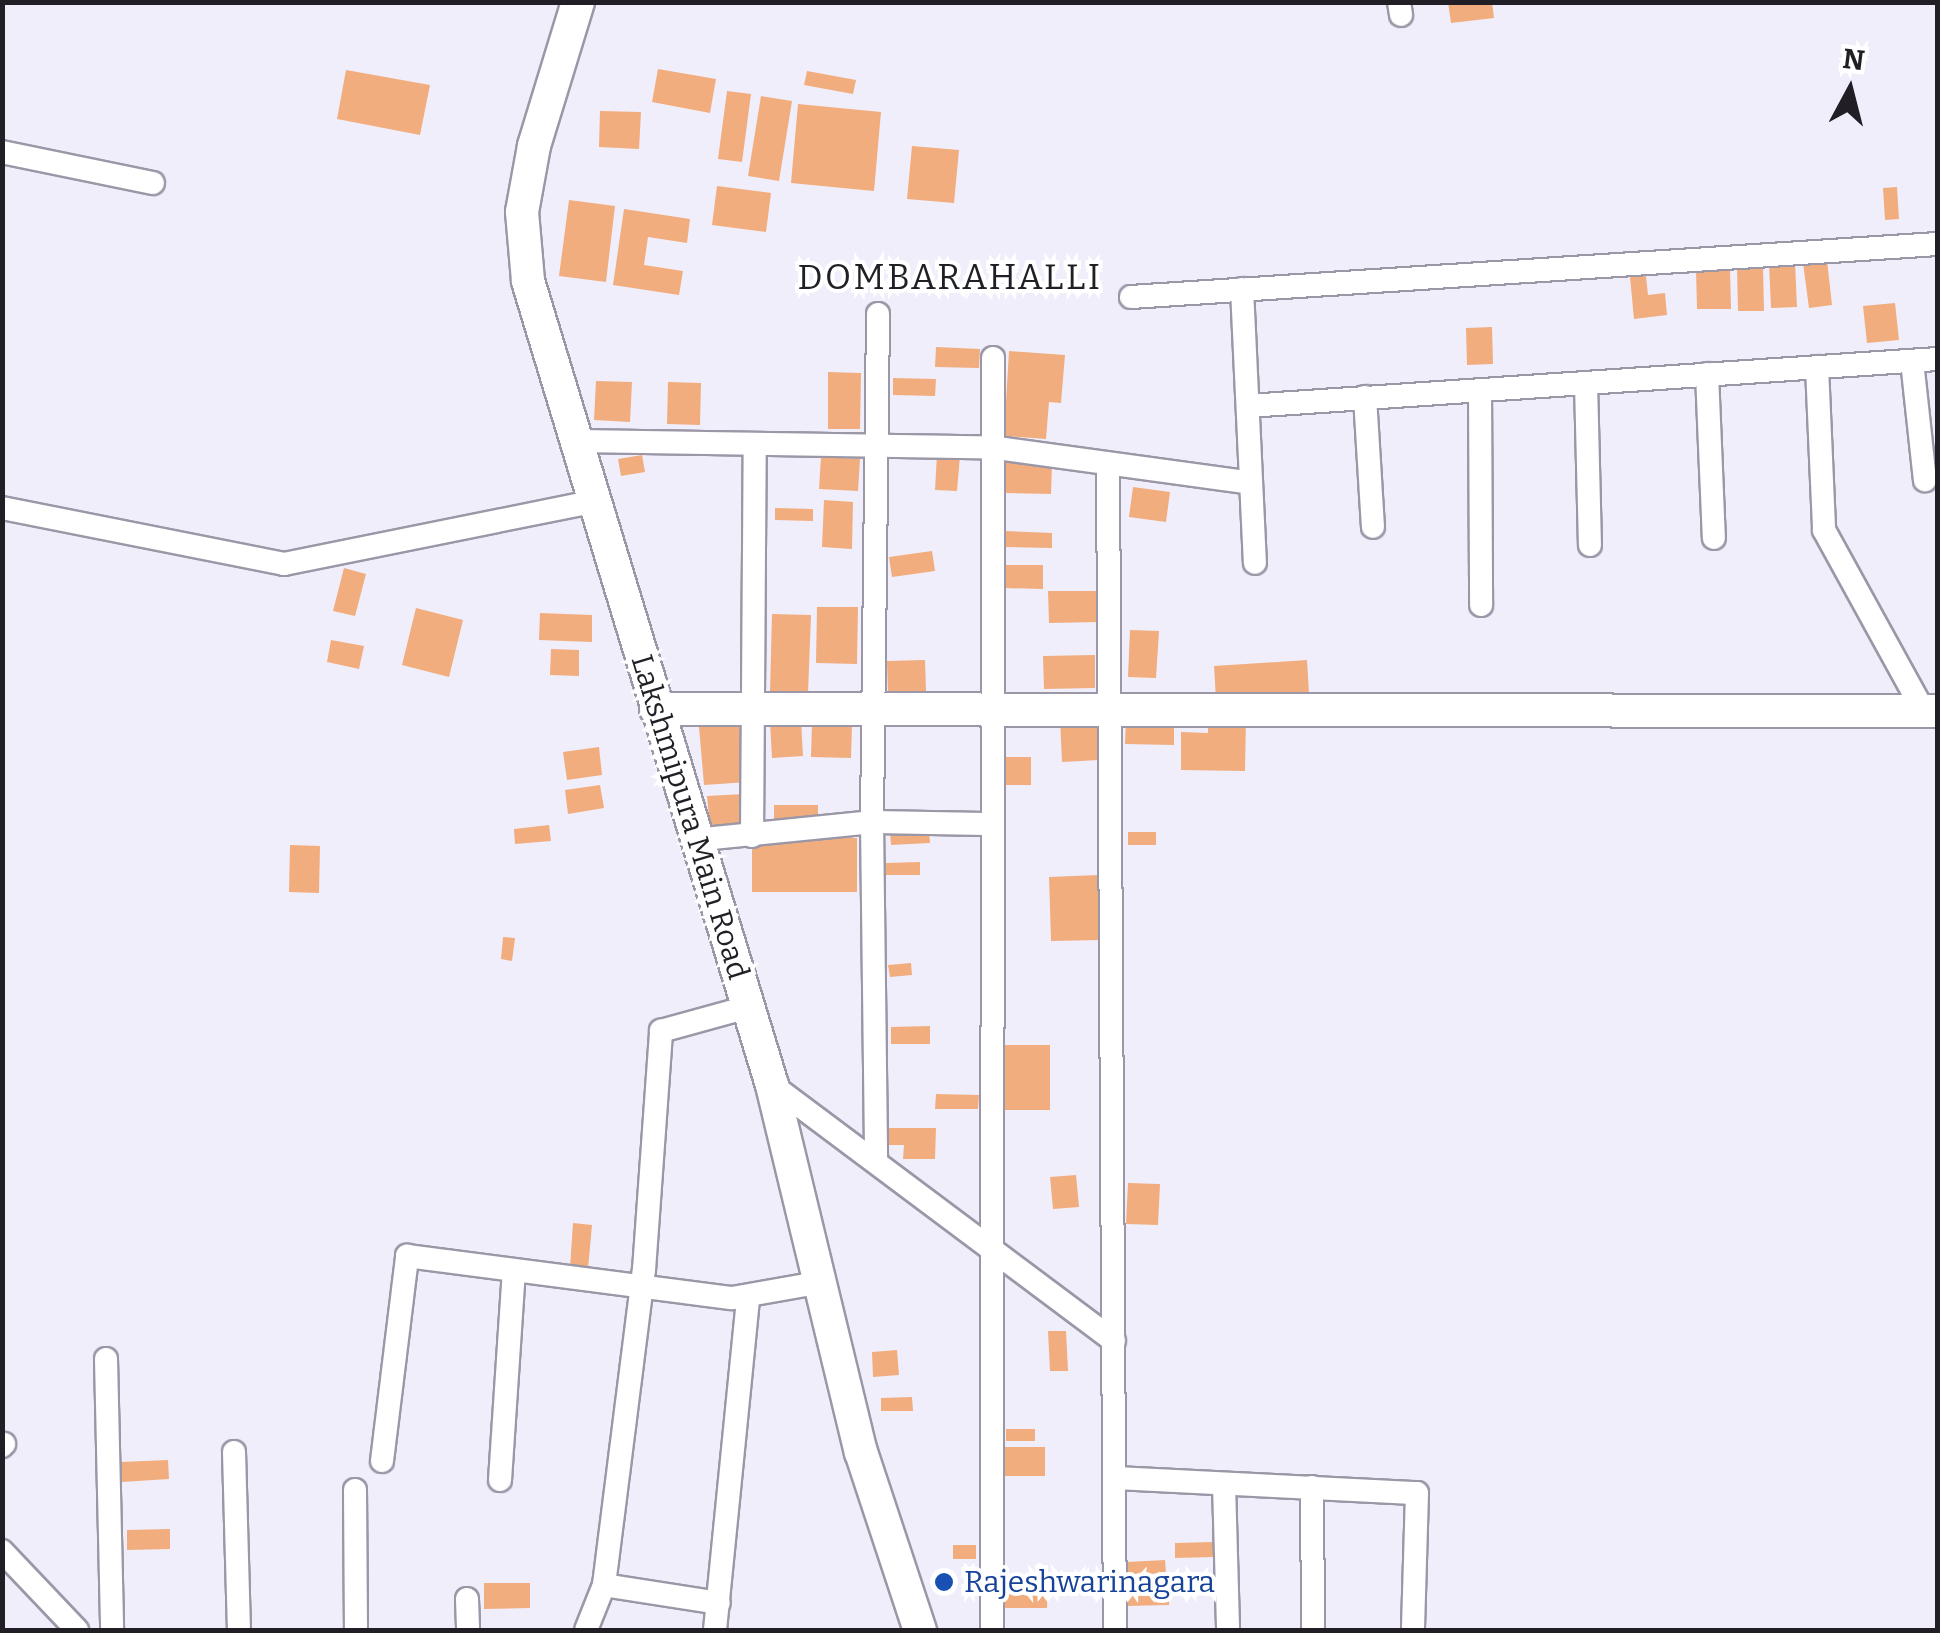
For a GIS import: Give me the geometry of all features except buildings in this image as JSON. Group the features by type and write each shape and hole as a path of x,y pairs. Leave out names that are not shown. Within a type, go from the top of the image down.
{"main road":[{"name":"Lakshmipura Main Road","path":"578,2 522,212 528,281 693,840 772,1084 862,1452 920,1630"},
{"path":"656,710 1931,712"}],"street":[{"path":"2,152 152,183"},
{"path":"1131,296 1938,244"},
{"path":"1242,289 1255,563"},
{"path":"876,1158 869,710 878,314"},
{"path":"992,1630 987,1244 988,824 997,448 994,358"},
{"path":"1248,406 1938,359"},
{"path":"1912,361 1925,480"},
{"path":"1817,367 1824,530 1931,712"},
{"path":"1707,374 1714,538"},
{"path":"1586,383 1590,545"},
{"path":"1480,390 1481,605"},
{"path":"1365,398 1372,527"},
{"path":"574,442 997,448 1251,483"},
{"path":"752,836 755,444"},
{"path":"1108,464 1115,1630"},
{"path":"2,508 284,564 591,502"},
{"path":"693,840 872,822 988,824"},
{"path":"586,1630 604,1585 662,1031 748,1008"},
{"path":"772,1084 876,1158 1114,1341"},
{"path":"382,1461 407,1256 748,1298 823,1282"},
{"path":"500,1480 514,1270"},
{"path":"715,1630 748,1298"},
{"path":"106,1359 112,1630"},
{"path":"234,1452 239,1630"},
{"path":"1117,1478 1418,1493 1414,1630"},
{"path":"1224,1484 1228,1630"},
{"path":"1312,1487 1314,1630"},
{"path":"355,1490 356,1630"},
{"path":"2,1551 77,1630"},
{"path":"604,1585 719,1603"},
{"path":"467,1599 468,1630"}],"place":[{"name":"Rajeshwarinagara","path":"944,1582"}],"district":[{"name":"DOMBARAHALLI","path":"950,277"}]}
